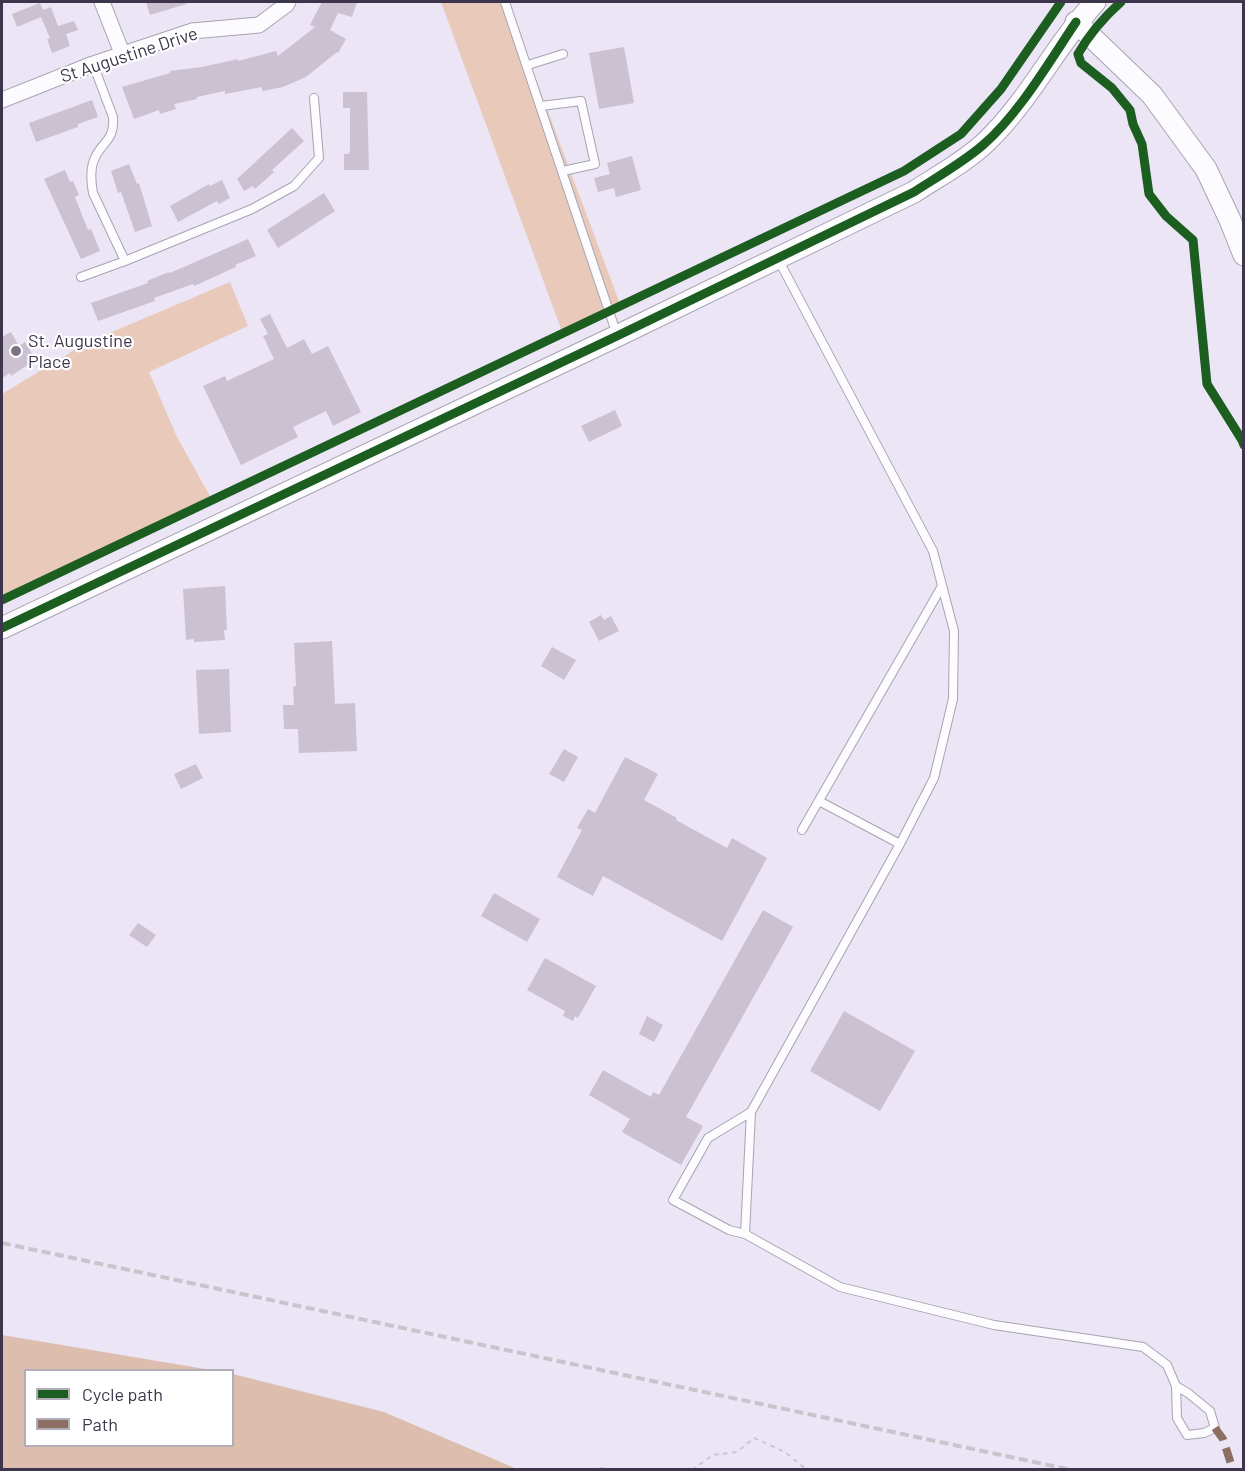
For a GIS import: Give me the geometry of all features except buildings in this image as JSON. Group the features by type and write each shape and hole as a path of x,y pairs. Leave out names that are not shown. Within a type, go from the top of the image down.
{"main road":[{"path":"2,628 617,336 914,192 984,144 1004,124 1076,22 1095,2"},
{"path":"1076,22 1152,95 1206,169 1244,255"}],"street":[{"path":"102,2 122,53"},
{"name":"St Augustine Drive","path":"2,100 122,53 192,31 260,25 288,2"}],"lane":[{"path":"505,2 617,336"},
{"path":"528,65 563,54"},
{"path":"93,64 113,117 114,126 112,134 94,158 91,183 93,193 125,261"},
{"path":"81,277 252,209 294,186 319,158 314,98"},
{"path":"541,106 581,101 595,164 563,171"},
{"path":"744,1234 751,1112 900,844 934,778 953,699 954,631 933,551 778,258"},
{"path":"802,830 942,586"},
{"path":"819,801 900,844"},
{"path":"751,1112 708,1137 673,1200 729,1230 744,1234 840,1287 994,1325 1143,1347 1167,1365 1176,1386 1177,1418 1187,1435 1204,1433 1215,1428 1210,1412 1176,1386"}],"path":[{"path":"692,1470 712,1455 737,1452 754,1438 785,1452 807,1470"},
{"path":"573,1470 606,1468 609,1470"}],"shaded area":[{"path":"441,2 507,2 620,304 564,337"},
{"path":"230,282 248,326 149,372 177,437 211,498 2,599 2,394 86,343"},
{"path":"2,1335 205,1369 24,1369 24,1447 234,1447 234,1374 384,1412 517,1469 2,1469"}],"railway":[{"path":"2,1243 1072,1470"}],"marked path":[{"path":"1215,1428 1223,1439 1233,1470"}],"cycle path":[{"path":"2,600 904,171 961,134 1001,89 1061,2"},
{"path":"1121,2 1097,26 1078,54 1081,63 1112,88 1130,110 1133,124 1142,144 1149,194 1166,216 1193,240 1207,384 1244,445"},
{"path":"2,628 617,336 914,192 967,158 996,132 1033,87 1076,22"}],"place":[{"name":"St. Augustine Place","path":"16,351"}]}
